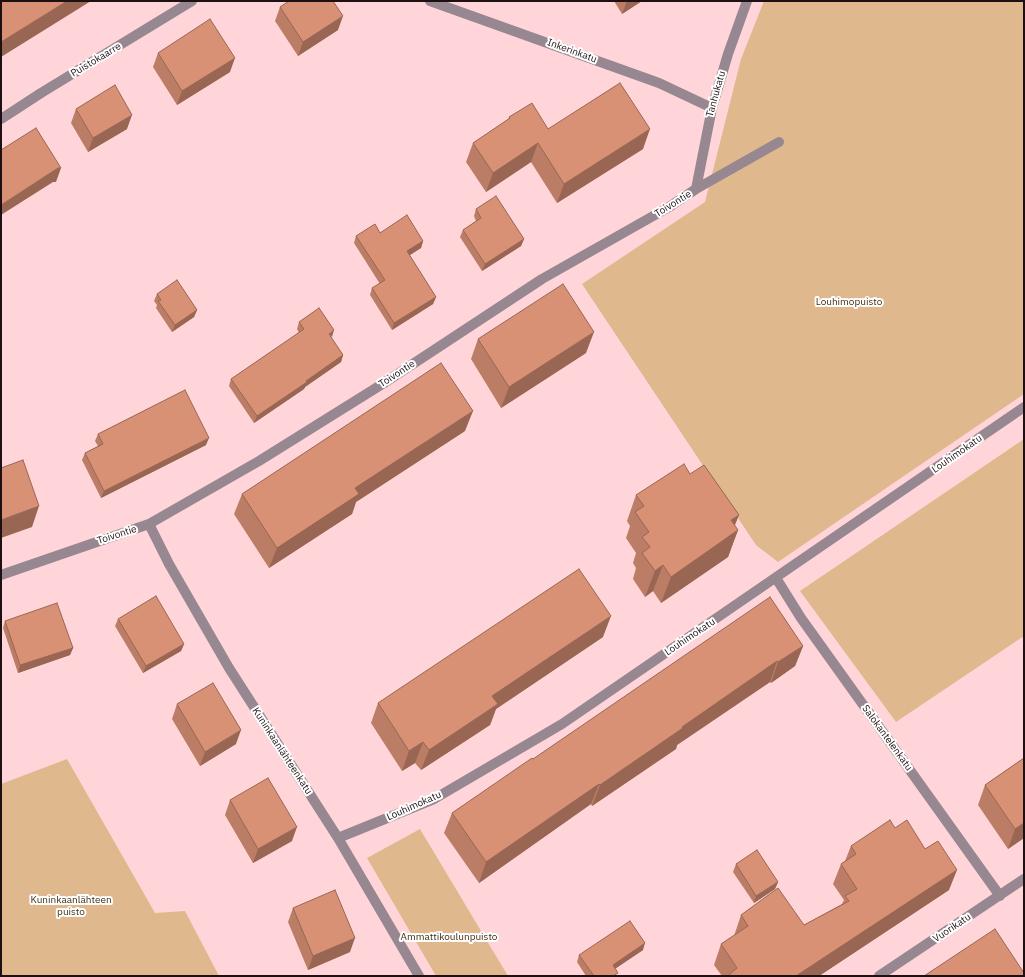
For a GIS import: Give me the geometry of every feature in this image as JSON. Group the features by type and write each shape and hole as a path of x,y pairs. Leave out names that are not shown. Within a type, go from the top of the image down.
{"street":[{"name":"Puistokaarre","path":"1,119 192,1"},
{"name":"Inkerinkatu","path":"430,1 659,83 712,108"},
{"name":"Tanhukatu","path":"696,189 712,108 728,54 747,1"},
{"name":"Toivontie","path":"1,575 148,524 258,461 384,383 542,279 669,207 696,189 779,142"},
{"name":"Louhimokatu","path":"338,838 434,798 562,724 1024,407"},
{"name":"Kuninkaanlähteenkatu","path":"148,524 169,564 229,668 338,838 419,976"},
{"name":"Salokantelenkatu","path":"776,578 801,618 1000,896"},
{"name":"Vuorikatu","path":"879,976 1024,879"}],"green space":[{"name":"Louhimopuisto","path":"764,1 1024,1 1024,394 778,562 756,545 582,284 705,202 741,59"},
{"path":"1024,439 1024,636 896,722 800,591"},
{"name":"Kuninkaanlähteen puisto","path":"67,759 155,913 185,911 219,976 1,976 1,784"},
{"name":"Ammattikoulunpuisto","path":"420,829 508,976 436,976 367,858"}],"building":[{"path":"1,1 67,1 1,42"},
{"path":"289,1 333,1 343,16 303,42 280,7"},
{"path":"210,19 235,58 182,91 158,53"},
{"path":"620,83 650,129 564,184 538,143 493,173 473,143 510,118 509,117 532,103 548,129"},
{"path":"115,85 132,115 93,138 76,109"},
{"path":"36,128 61,168 58,168 1,205 1,150"},
{"path":"496,196 524,239 485,264 463,230 481,218 476,209"},
{"path":"407,215 423,241 407,251 436,297 394,323 372,288 385,280 356,236 375,224 380,233"},
{"path":"177,280 197,310 175,325 158,301 161,300 157,294"},
{"path":"563,284 594,332 509,387 478,339"},
{"path":"319,308 334,330 329,334 343,355 257,416 231,379 304,329 299,322"},
{"path":"441,363 473,411 355,488 359,494 277,548 242,494"},
{"path":"185,390 209,438 104,491 85,453 103,444 98,434"},
{"path":"23,460 39,506 1,520 1,468"},
{"path":"684,464 690,474 704,465 739,515 731,520 738,530 671,577 663,565 655,571 642,553 650,547 642,537 649,532 635,512 644,506 636,495"},
{"path":"579,569 611,616 492,696 498,704 429,750 423,742 409,751 378,703"},
{"path":"156,596 184,644 146,666 118,619"},
{"path":"770,597 803,646 778,662 777,661 682,727 683,728 486,862 452,813"},
{"path":"57,603 73,648 20,665 5,621"},
{"path":"213,683 241,730 205,752 177,704"},
{"path":"1024,758 1024,823 1015,829 985,785"},
{"path":"268,778 297,827 258,849 230,800"},
{"path":"890,820 895,828 907,820 925,849 938,841 957,870 796,976 729,976 737,968 721,944 748,926 741,915 778,888 804,925 849,901 845,896 857,889 841,864 856,854 851,846"},
{"path":"757,850 778,882 756,896 736,864"},
{"path":"335,890 355,938 313,956 293,908"},
{"path":"630,921 645,943 613,965 618,973 613,976 594,976 579,955"},
{"path":"995,929 1024,973 1024,976 924,976"}]}
